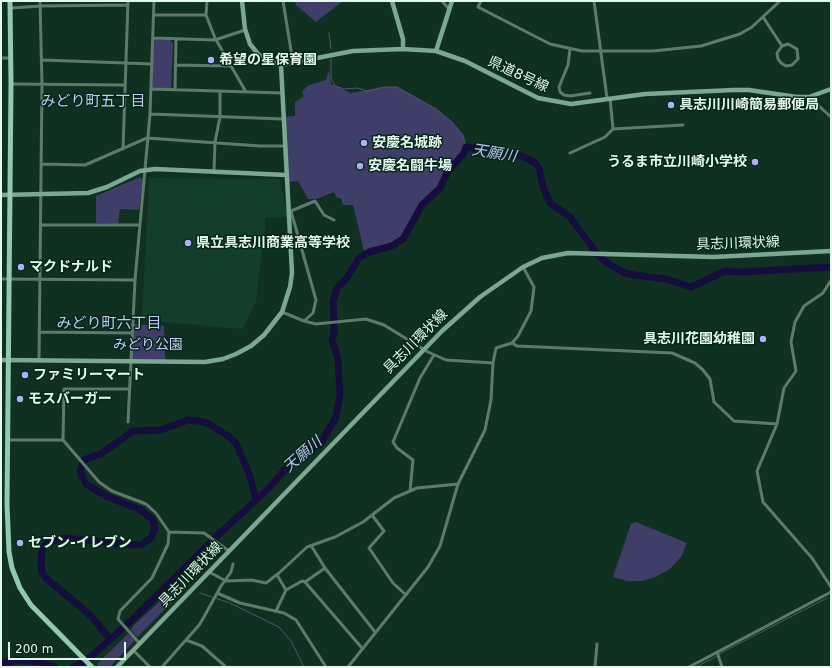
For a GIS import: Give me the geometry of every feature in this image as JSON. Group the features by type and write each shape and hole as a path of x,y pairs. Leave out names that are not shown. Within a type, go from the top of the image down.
{"main road":[{"path":"10,1 11,195 8,440 9,552 12,568 20,588 36,611 92,667"},
{"name":"県道8号線","path":"242,1 245,30 250,44 258,54 268,61 281,64 294,63 354,51 403,49 436,51 465,61 538,98 571,104 608,98 734,90 749,90 797,98 809,97 831,90"},
{"path":"392,1 403,39 403,49"},
{"path":"436,51 452,1"},
{"path":"1,360 205,362 230,357 258,341 270,329 282,312 290,287 292,272 290,211 286,175 281,64"},
{"path":"1,195 77,194 95,191 146,170 166,168 286,175"},
{"name":"具志川環状線","path":"118,667 423,349 480,297 523,266 550,256 578,253 721,257 831,251"},
{"path":"1,504 8,504"}],"street":[{"path":"39,361 43,60 40,1"},
{"path":"128,422 135,280 146,170 147,138 152,89 154,1"},
{"path":"206,1 206,14 215,40 246,92"},
{"path":"284,1 294,63"},
{"path":"442,1 449,9"},
{"path":"481,1 478,7 550,44 570,50 601,52 653,51 701,46 740,34 763,17 780,1"},
{"path":"594,1 613,129"},
{"path":"11,8 127,3 122,149"},
{"path":"154,15 206,14"},
{"path":"763,17 782,46"},
{"path":"153,38 215,40 245,30"},
{"path":"175,90 176,39"},
{"path":"788,44 796,49 798,59 792,65 786,66 778,59 777,53 782,46 788,44"},
{"path":"570,50 568,65 559,87 560,92 564,95 570,96 590,93"},
{"path":"1,58 11,58"},
{"path":"43,60 152,64"},
{"path":"176,65 231,66"},
{"path":"11,84 123,85"},
{"path":"152,89 282,93"},
{"path":"214,171 215,142 220,117 220,92"},
{"path":"809,97 831,117"},
{"path":"150,114 283,119"},
{"path":"570,153 605,137 613,129 683,125"},
{"path":"41,164 85,165 147,138 260,146 285,146"},
{"path":"304,321 313,313 316,300 290,211 315,201 324,215 334,220"},
{"path":"41,225 140,225"},
{"path":"348,667 428,567 440,546 458,484 485,430 491,400 493,363 496,348 512,342 518,336 531,310 534,288 523,266"},
{"path":"1,279 135,280"},
{"path":"831,282 823,293 804,306 794,322 791,342 796,371 784,388 777,424 757,471 762,500 812,558 831,587"},
{"path":"282,312 316,324 366,319 384,325 423,349 446,360 493,363"},
{"path":"39,332 132,333"},
{"path":"512,342 517,346 672,353 695,363 703,370 710,379 714,402 734,420 777,424"},
{"path":"410,491 413,460 397,448 393,442 420,378 434,355"},
{"path":"129,389 64,389 63,440 90,472 112,491 146,504 156,513 169,532 168,544 152,578 120,611 118,619 140,644"},
{"path":"8,440 63,440"},
{"path":"210,572 226,581 251,580 266,583 277,575 307,547 312,547 336,538 372,515 394,498 426,486 458,484"},
{"path":"372,515 384,530 369,548 393,582 406,595"},
{"path":"169,532 204,533 229,551"},
{"path":"312,547 324,568 375,632"},
{"path":"162,667 200,624 217,593 231,572 233,564"},
{"path":"276,611 286,590 302,581 305,582 324,568"},
{"path":"277,575 286,590"},
{"path":"305,582 362,648"},
{"path":"689,667 831,592"},
{"path":"217,593 240,603 284,613 301,626 326,667"},
{"path":"186,640 202,646 226,667"},
{"path":"595,667 597,644"},
{"path":"134,651 150,667"},
{"path":"717,652 722,667"}],"shaded area":[{"path":"149,178 279,179 288,217 266,218 256,301 243,329 142,320"}],"green space":[{"path":"295,1 343,1 316,22 296,5"},
{"path":"153,40 170,40 173,44 171,90 152,89"},
{"path":"329,70 331,84 351,93 385,87 397,87 436,109 452,122 463,135 466,147 464,153 447,173 440,188 425,200 418,210 403,239 392,246 365,255 353,205 343,205 341,198 337,198 334,192 316,199 308,199 298,181 288,182 283,117 295,116 295,102 304,96 302,92 307,86 326,80"},
{"path":"140,177 143,180 139,210 120,209 118,224 96,223 96,196"},
{"name":"みどり公園","path":"133,324 164,326 165,357 167,362 130,361"},
{"path":"636,522 687,543 681,557 670,569 655,577 642,581 627,581 613,577 631,524"},
{"path":"174,588 179,595 137,637 131,630 133,626"},
{"path":"128,634 135,640 110,667 99,667 97,664"}],"waterway":[{"path":"329,33 331,49"},
{"path":"331,59 331,78 335,86 344,89 358,88 367,91 385,87 397,87 436,109 452,122 463,135 466,147"},
{"name":"天願川","path":"73,667 87,660 133,619 220,533 267,490 288,466 321,443 336,417 340,395 338,359 332,340 334,332 333,301 337,288 346,279 359,258 369,252 392,246 403,239 422,205 440,188 447,173 464,153 466,147 504,152 521,156 534,162 539,168 543,187 550,203 570,217 598,255 607,263 627,274 666,279 691,287 725,271 741,272 831,267"},
{"name":"天願川","path":"110,639 90,615 46,578 42,572 42,551 47,543 64,538 141,545 151,538 155,528 153,520 141,510 106,496 86,484 80,471 84,460 102,453 133,431 161,430 188,420 205,422 227,435 236,443 250,476 256,500"},
{"path":"170,584 185,588"},
{"path":"200,593 230,603 279,627 291,641 304,667"},
{"path":"719,654 827,598"},
{"path":"696,667 717,656"},
{"name":"天願川","path":"1,663 19,660 38,662 55,667"}],"place":[{"name":"希望の星保育園","path":"211,60"},
{"name":"具志川川崎簡易郵便局","path":"671,105"},
{"name":"安慶名城跡","path":"364,143"},
{"name":"うるま市立川崎小学校","path":"755,162"},
{"name":"安慶名闘牛場","path":"360,166"},
{"name":"県立具志川商業高等学校","path":"188,243"},
{"name":"マクドナルド","path":"21,267"},
{"name":"具志川花園幼稚園","path":"763,339"},
{"name":"ファミリーマート","path":"25,375"},
{"name":"モスバーガー","path":"20,399"},
{"name":"セブン-イレブン","path":"20,543"}],"district":[{"name":"みどり町五丁目","path":"93,102"},
{"name":"みどり町六丁目","path":"109,324"}]}
